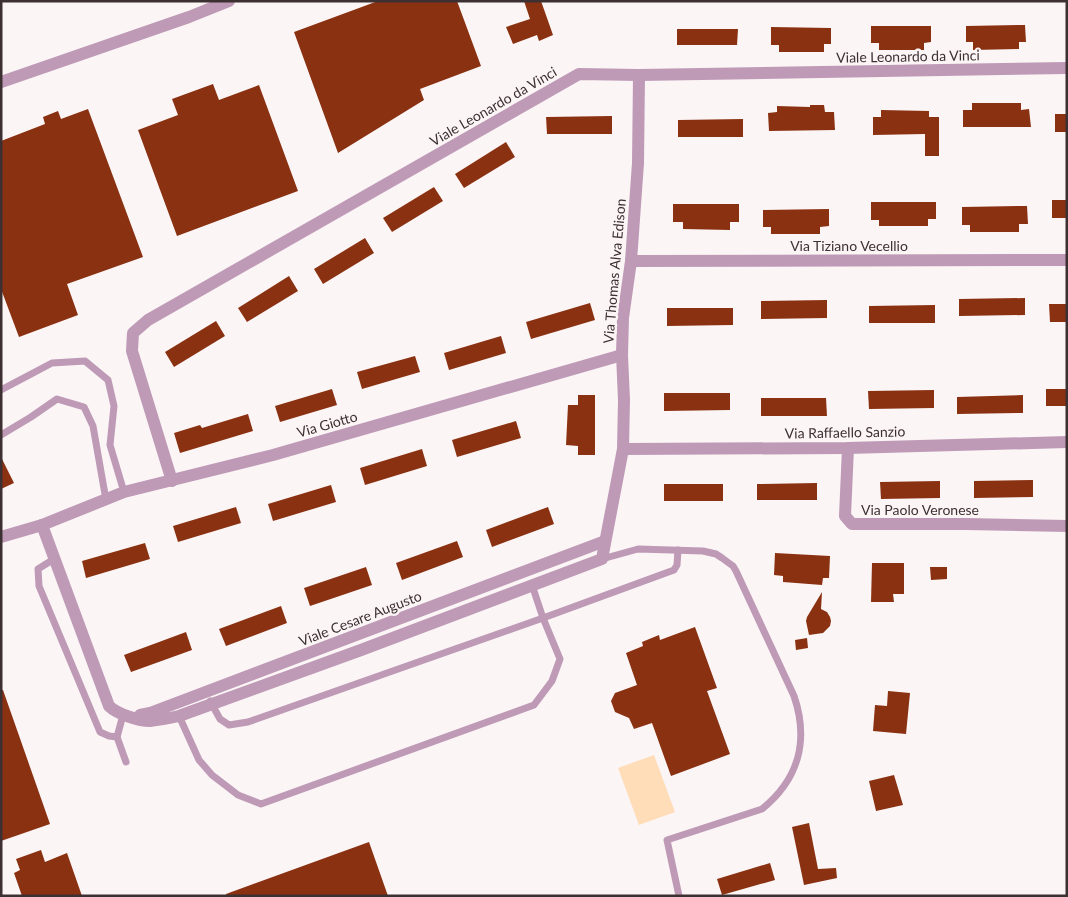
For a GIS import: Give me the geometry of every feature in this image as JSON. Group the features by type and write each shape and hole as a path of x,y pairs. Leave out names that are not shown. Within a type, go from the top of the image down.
{"street":[{"path":"1,82 189,17 229,1"},
{"name":"Viale Leonardo da Vinci","path":"172,481 132,351 133,334 148,320 579,74 639,75 1067,68"},
{"name":"Via Thomas Alva Edison","path":"602,558 623,449 623,318 638,163 639,75"},
{"name":"Via Tiziano Vecellio","path":"630,261 1067,260"},
{"name":"Via Giotto","path":"1,537 42,525 124,492 273,455 622,355"},
{"name":"Via Raffaello Sanzio","path":"623,449 848,448 1067,442"},
{"name":"Via Paolo Veronese","path":"848,448 845,516 852,524 1067,526"},
{"path":"42,525 109,706 114,711 149,721 179,716 361,650 602,558"},
{"name":"Viale Cesare Augusto","path":"123,714 138,716 150,713 606,541"}],"lane":[{"path":"1,390 52,363 85,361 108,380 114,406 110,445 124,492"},
{"path":"1,435 57,400 84,407 93,426 106,500"},
{"path":"602,558 638,549 702,551 716,554 728,561 736,571 798,708 801,732 798,756 791,774 781,791 772,801 762,809 667,840 679,896"},
{"path":"208,691 211,704 220,719 229,725 248,722 674,570 678,565 678,550"},
{"path":"54,559 38,569 38,586 100,732 117,737"},
{"path":"179,716 199,760 212,775 238,795 261,804 534,704 552,681 560,659 532,585"},
{"path":"123,714 117,737 126,762"}],"shaded area":[{"path":"654,755 675,812 639,825 618,768"}],"building":[{"path":"378,1 457,1 481,66 420,89 424,100 338,153 294,32"},
{"path":"524,1 541,1 553,35 539,41 537,35 513,44 506,27 530,19"},
{"path":"1025,25 1026,42 1019,42 1019,49 973,50 973,42 966,42 966,26"},
{"path":"871,26 931,26 931,42 924,43 924,50 879,50 879,43 871,43"},
{"path":"771,27 831,28 831,44 824,44 824,52 779,52 779,45 771,45"},
{"path":"677,29 738,29 737,45 677,45"},
{"path":"213,84 219,100 259,85 298,191 177,236 138,130 178,115 172,99"},
{"path":"972,103 1021,103 1021,110 1029,109 1031,127 963,127 963,110 972,110"},
{"path":"810,105 824,105 825,112 834,112 835,130 769,131 768,113 777,112 777,106 810,107"},
{"path":"88,109 143,257 67,284 78,315 19,337 1,289 1,141 45,124 43,117 58,111 61,119"},
{"path":"881,110 929,111 929,117 939,117 939,156 925,156 925,134 873,135 873,117 881,117"},
{"path":"1055,114 1067,114 1067,132 1055,132"},
{"path":"612,116 612,134 547,134 546,117"},
{"path":"743,119 743,137 678,137 678,120"},
{"path":"506,142 515,157 464,188 455,174"},
{"path":"434,187 443,201 392,232 383,218"},
{"path":"1052,200 1067,200 1067,218 1052,218"},
{"path":"871,202 936,202 936,219 928,219 928,226 879,226 879,220 871,220"},
{"path":"673,204 739,204 739,222 730,222 730,230 683,229 683,222 673,222"},
{"path":"1027,206 1028,224 1019,224 1019,232 970,232 970,225 962,225 962,207"},
{"path":"829,209 829,226 820,227 820,234 771,234 771,227 763,227 763,210"},
{"path":"365,238 374,253 323,284 314,269"},
{"path":"289,276 298,291 247,322 238,308"},
{"path":"1025,298 1025,315 959,316 959,299"},
{"path":"827,300 827,318 761,319 761,301"},
{"path":"590,303 595,320 531,339 526,322"},
{"path":"1049,304 1067,304 1067,322 1050,322"},
{"path":"935,305 935,323 869,323 869,306"},
{"path":"667,308 733,308 733,325 667,326"},
{"path":"216,321 225,336 174,367 165,352"},
{"path":"501,336 506,353 449,370 444,353"},
{"path":"415,356 420,372 362,389 357,372"},
{"path":"332,389 337,405 280,422 275,406"},
{"path":"1046,389 1067,389 1067,406 1046,406"},
{"path":"934,390 934,408 869,409 868,391"},
{"path":"664,393 730,393 730,410 664,411"},
{"path":"578,395 595,395 595,455 578,455 578,446 566,445 568,405 578,405"},
{"path":"1023,395 1023,413 957,414 957,397"},
{"path":"761,398 826,398 827,416 761,416"},
{"path":"248,414 253,431 180,453 174,433 200,425 202,428"},
{"path":"516,421 521,438 457,457 452,440"},
{"path":"422,449 427,466 365,485 360,468"},
{"path":"1,457 14,483 1,489"},
{"path":"1033,480 1033,497 974,498 974,481"},
{"path":"940,481 940,498 881,499 880,482"},
{"path":"817,483 817,500 757,500 757,484"},
{"path":"664,484 723,484 723,501 664,501"},
{"path":"331,485 336,502 273,521 268,504"},
{"path":"236,507 241,523 178,542 173,526"},
{"path":"548,507 554,524 492,547 486,530"},
{"path":"457,541 463,557 402,580 396,563"},
{"path":"145,543 150,559 86,578 82,561"},
{"path":"775,553 830,556 829,578 823,578 822,585 783,582 783,576 774,575"},
{"path":"872,563 904,563 904,594 893,594 894,602 871,602"},
{"path":"366,567 372,585 310,606 304,588"},
{"path":"930,567 947,567 947,579 931,580"},
{"path":"822,592 821,609 827,612 830,617 830,626 823,633 809,635 807,617"},
{"path":"281,606 287,623 226,646 219,629"},
{"path":"695,627 717,688 707,691 730,754 671,776 652,723 634,729 629,718 615,712 611,701 615,693 637,685 626,653 643,646 642,642 659,635 660,640"},
{"path":"186,632 192,650 131,672 124,655"},
{"path":"807,638 808,648 796,650 795,640"},
{"path":"1,690 3,690 50,824 1,841"},
{"path":"888,691 910,693 906,734 873,731 875,705 887,706"},
{"path":"894,775 903,805 876,811 869,781"},
{"path":"809,823 818,869 836,868 837,878 804,885 792,827"},
{"path":"369,842 388,896 226,896 226,894"},
{"path":"41,850 45,862 67,853 82,896 22,896 14,873 20,870 16,859"},
{"path":"770,863 775,880 722,895 717,879"}]}
